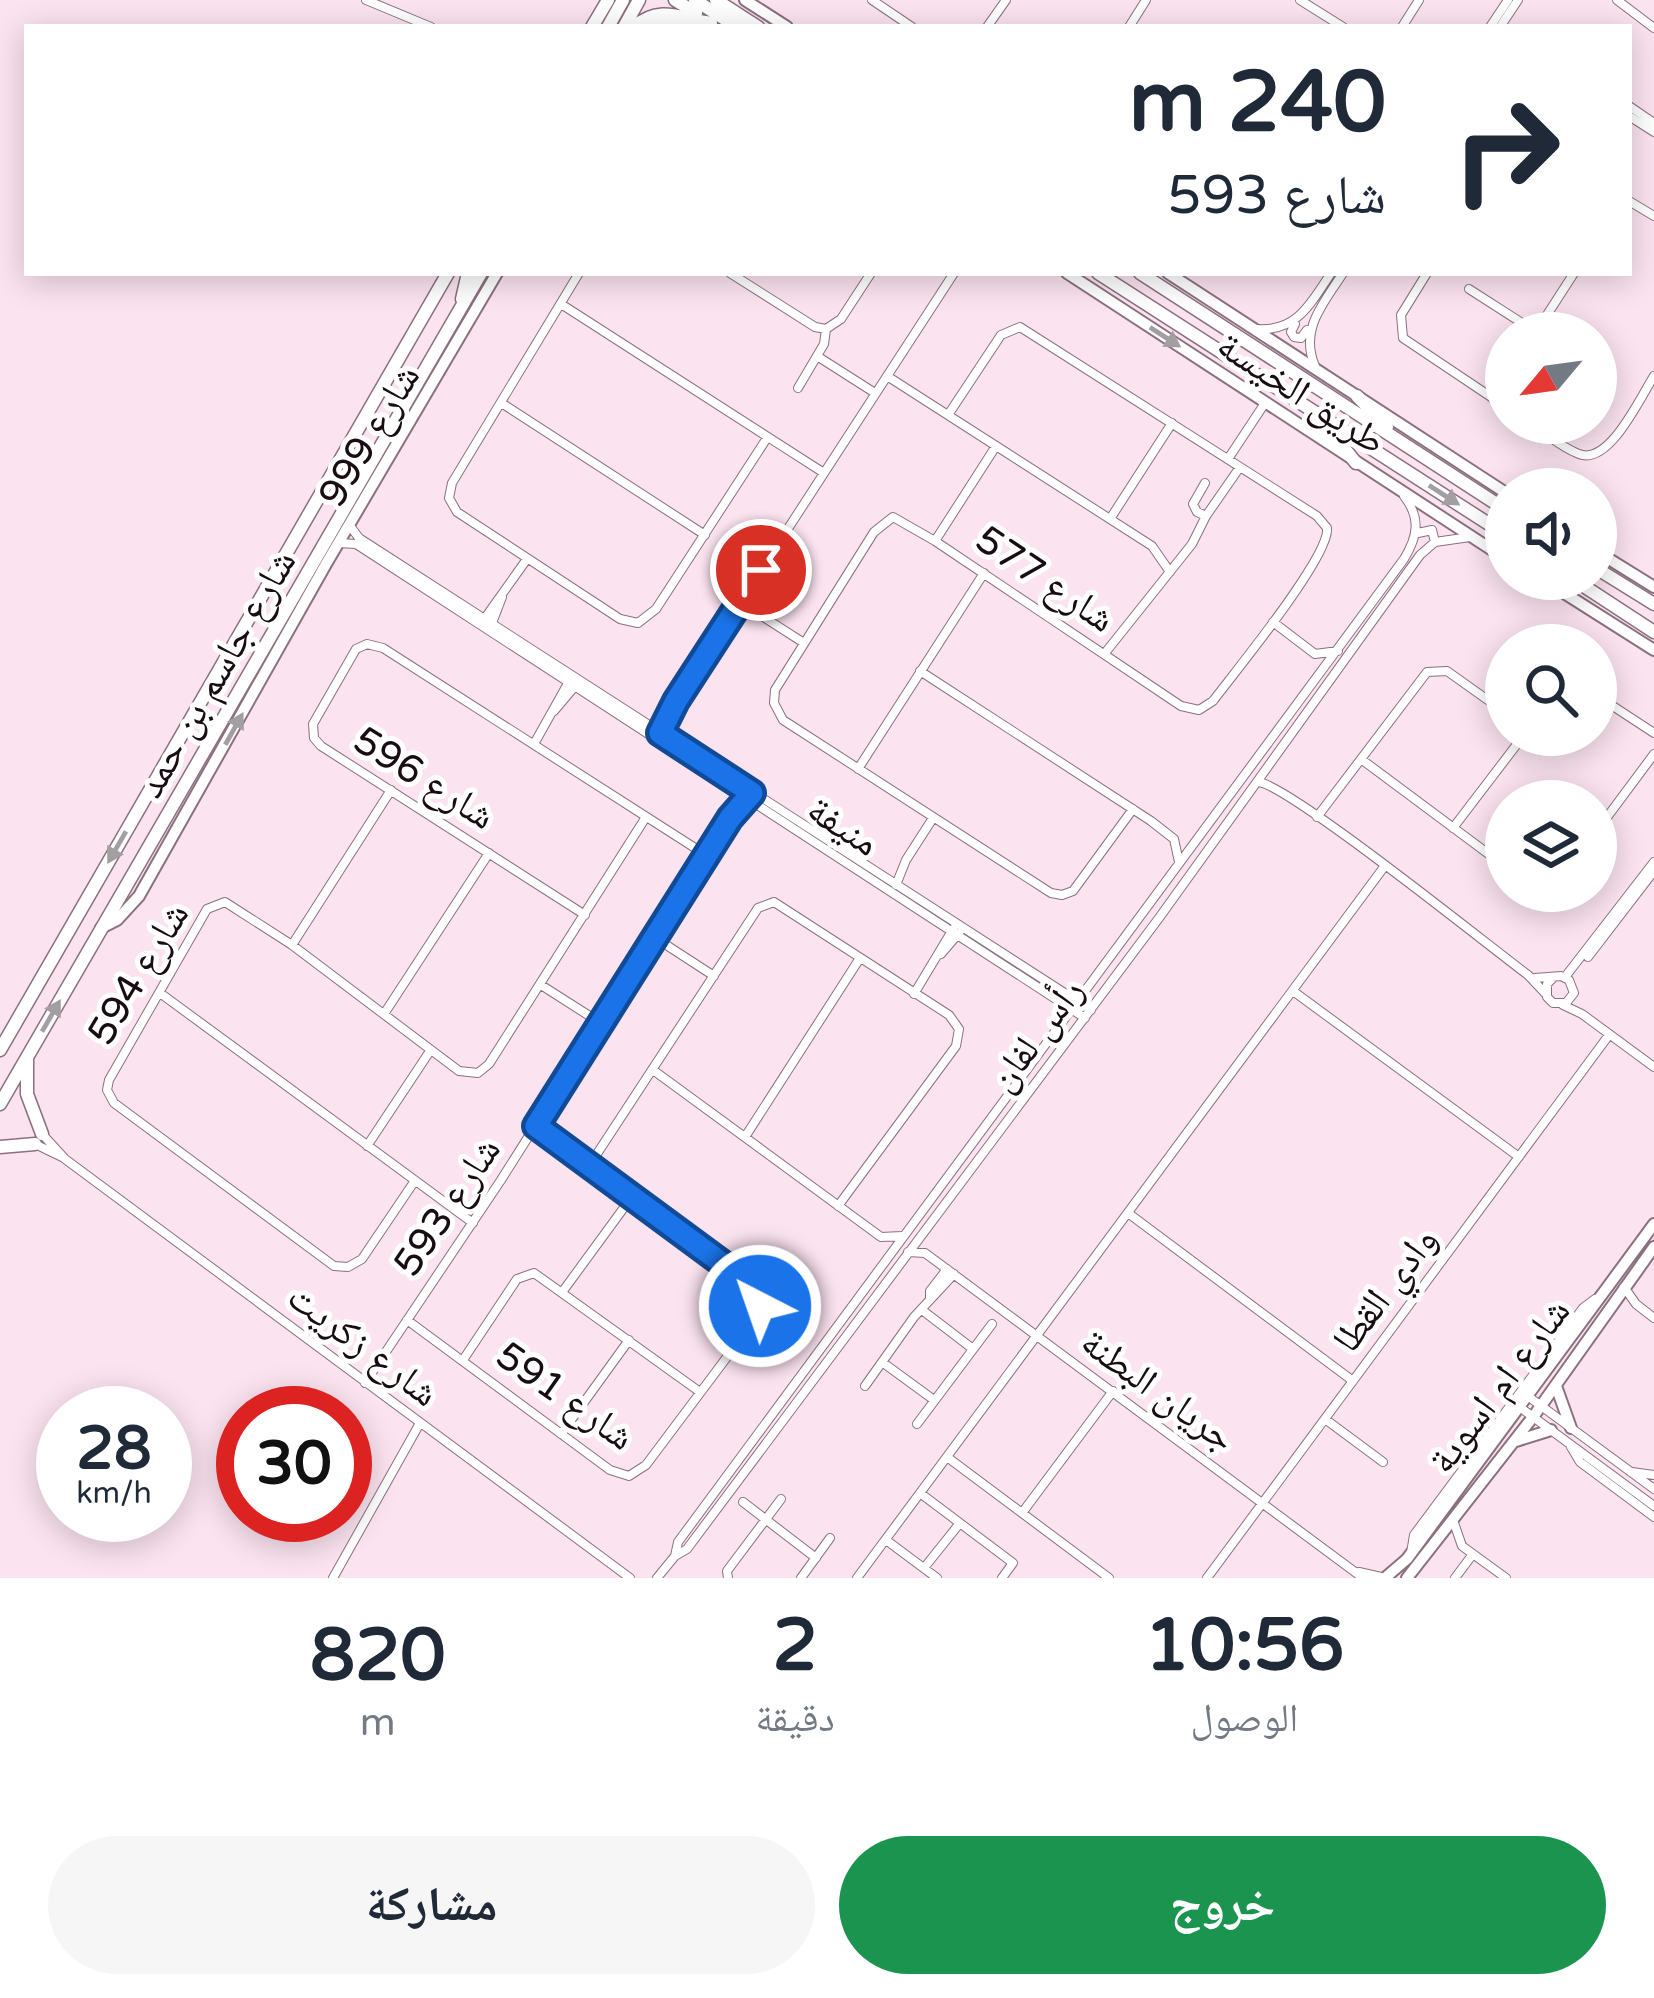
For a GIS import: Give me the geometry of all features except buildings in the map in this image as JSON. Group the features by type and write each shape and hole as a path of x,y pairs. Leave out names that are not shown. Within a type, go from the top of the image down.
{"main road":[{"path":"675,0 712,24"},
{"path":"695,0 747,24"},
{"path":"716,0 747,24"},
{"path":"728,0 747,24"},
{"path":"638,24 669,13 710,24"},
{"name":"شارع جاسم بن حمد","path":"0,1050 446,276"},
{"path":"462,307 467,276"},
{"name":"شارع جاسم بن حمد","path":"0,1104 479,276"},
{"name":"طريق الخيسة","path":"1103,276 1485,522"},
{"name":"طريق الخيسة","path":"1145,276 1485,496"},
{"path":"1357,396 1400,441"},
{"path":"1316,412 1356,463"},
{"path":"372,461 376,483"},
{"path":"1617,579 1653,599"},
{"path":"1606,600 1654,632"},
{"path":"285,611 305,602"},
{"path":"0,1147 38,1139 27,1094 29,1051"}],"street":[{"path":"366,0 424,24"},
{"path":"745,0 782,24"},
{"path":"872,0 908,24"},
{"path":"991,23 1006,0"},
{"path":"1300,0 1338,24"},
{"path":"1498,24 1518,0"},
{"path":"1617,0 1654,28"},
{"name":"شارع 999","path":"101,928 114,923 139,896 495,276"},
{"path":"577,276 452,483 449,498 457,512 620,619 638,623 653,614 767,438"},
{"path":"735,276 814,327 826,328 841,320 869,276"},
{"path":"655,734 951,276"},
{"name":"طريق الخيسة","path":"1072,276 1485,546"},
{"name":"طريق الخيسة","path":"1173,276 1485,479"},
{"path":"1329,276 1292,328 1298,338 1304,336 1341,276"},
{"path":"1425,276 1401,315 1402,338 1485,394"},
{"path":"1549,312 1572,276"},
{"path":"1469,290 1504,312"},
{"path":"561,304 824,473"},
{"path":"1254,329 1281,328 1304,314"},
{"path":"1315,317 1309,344 1319,372"},
{"name":"شارع 577","path":"948,416 1001,335 1020,327 1320,519 1329,533 1326,545 1273,622 1213,700 1199,710 1181,706 899,518 882,522 775,690 775,710 783,720 1041,888 1062,895 1073,891 1133,809"},
{"path":"798,388 817,356 826,328"},
{"path":"817,356 875,393"},
{"path":"886,376 1152,545 1169,572"},
{"path":"1617,434 1654,376"},
{"path":"1228,459 1265,403"},
{"path":"503,404 705,535"},
{"path":"1110,519 1172,423"},
{"path":"1563,444 1575,452 1596,455 1610,444"},
{"path":"935,541 996,446"},
{"path":"1105,653 1192,544 1240,467"},
{"path":"1205,483 1193,504 1206,516"},
{"path":"1403,495 1414,512 1417,534 1429,529 1435,542 1472,538"},
{"name":"منيفة","path":"350,525 356,536 486,624 1088,1014"},
{"name":"رأس لفان","path":"675,1556 676,1545 902,1236 1340,650 1417,534"},
{"name":"رأس لفان","path":"661,1575 687,1549 1088,1014 1420,555 1435,542"},
{"name":"منيفة","path":"338,544 356,544 486,624"},
{"path":"486,624 527,560"},
{"path":"1617,569 1653,599"},
{"path":"857,769 984,573"},
{"path":"1575,600 1654,650"},
{"path":"740,602 805,644"},
{"path":"1273,622 1315,653 1340,650"},
{"name":"شارع 596","path":"585,915 321,746 312,733 313,724 350,657 362,646 382,648 706,856"},
{"path":"1315,653 1318,678"},
{"path":"920,670 1174,839 1179,864"},
{"path":"1317,817 1423,675 1448,671 1485,698"},
{"path":"534,744 574,681"},
{"path":"1617,708 1654,733"},
{"path":"1617,804 1654,754"},
{"path":"1453,828 1509,756"},
{"path":"1361,760 1485,852"},
{"path":"1267,768 1269,783"},
{"path":"1256,782 1269,783 1317,817 1528,975 1553,1003 1582,1013 1654,1066"},
{"path":"292,945 391,790"},
{"name":"منيفة","path":"746,793 892,882 958,929"},
{"name":"شارع 593","path":"365,1383 536,1126 746,793"},
{"name":"شارع 594","path":"414,1181 362,1259 348,1268 329,1263 111,1099 109,1080 207,909 218,902 237,906 464,1073 482,1070 646,817"},
{"path":"892,882 933,818"},
{"path":"1174,839 1201,835"},
{"path":"384,1014 489,854"},
{"path":"1569,981 1654,862"},
{"path":"857,1578 1384,867"},
{"path":"1569,981 1654,871"},
{"path":"589,1166 758,908 770,902 956,1021 958,1042 838,1206"},
{"path":"914,994 958,929"},
{"path":"654,937 714,976"},
{"path":"745,1137 860,958"},
{"path":"1528,975 1569,981"},
{"path":"1546,993 1553,978"},
{"path":"1569,981 1582,1013"},
{"path":"541,985 599,1022"},
{"path":"1293,991 1519,1157"},
{"path":"160,992 472,1223"},
{"path":"1562,1005 1573,996"},
{"name":"وادي القطا","path":"1207,1578 1609,1035"},
{"path":"367,1146 430,1051"},
{"path":"653,1070 881,1238 884,1261"},
{"name":"شارع 591","path":"407,1320 616,1474 629,1476 646,1465 757,1317 759,1295 748,1282 536,1126"},
{"name":"شارع زكريت","path":"38,1139 628,1578"},
{"path":"562,1291 632,1198"},
{"path":"924,1208 934,1215"},
{"path":"1128,1213 1353,1381"},
{"name":"شارع ام اسوية","path":"1407,1578 1537,1412 1654,1224"},
{"path":"881,1238 902,1236"},
{"path":"906,1252 925,1253 919,1236"},
{"name":"شارع ام اسوية","path":"1384,1578 1411,1553 1525,1403 1654,1247"},
{"name":"جريان البطنة","path":"925,1253 1360,1575 1384,1578"},
{"path":"865,1386 930,1298 930,1291 950,1271"},
{"path":"463,1360 520,1276 539,1275 700,1393"},
{"path":"1624,1287 1654,1318"},
{"path":"1411,1553 1414,1535 1587,1304 1607,1300 1636,1304"},
{"path":"921,1310 973,1349"},
{"path":"917,1424 992,1324"},
{"path":"561,1434 629,1340"},
{"path":"882,1362 934,1400"},
{"path":"1556,1384 1571,1428"},
{"path":"1022,1513 1113,1391"},
{"path":"1525,1403 1571,1428 1654,1489"},
{"path":"1537,1412 1550,1430 1654,1506"},
{"path":"1325,1419 1383,1462"},
{"path":"333,1578 421,1423"},
{"path":"1513,1443 1550,1430"},
{"path":"1570,1445 1580,1462 1654,1517"},
{"path":"947,1457 1109,1578"},
{"path":"1630,1472 1654,1475"},
{"path":"920,1493 1013,1563 1002,1578"},
{"path":"728,1578 727,1571 781,1499"},
{"path":"743,1502 816,1558"},
{"path":"1453,1517 1462,1546"},
{"path":"924,1568 960,1523"},
{"path":"801,1578 830,1538"},
{"path":"886,1540 937,1578"},
{"path":"1427,1552 1444,1544 1462,1546 1506,1578"},
{"path":"1455,1578 1473,1554"}],"route":[{"path":"760,1306 753,1286 536,1126 730,818 752,793 660,733 761,570"}]}
